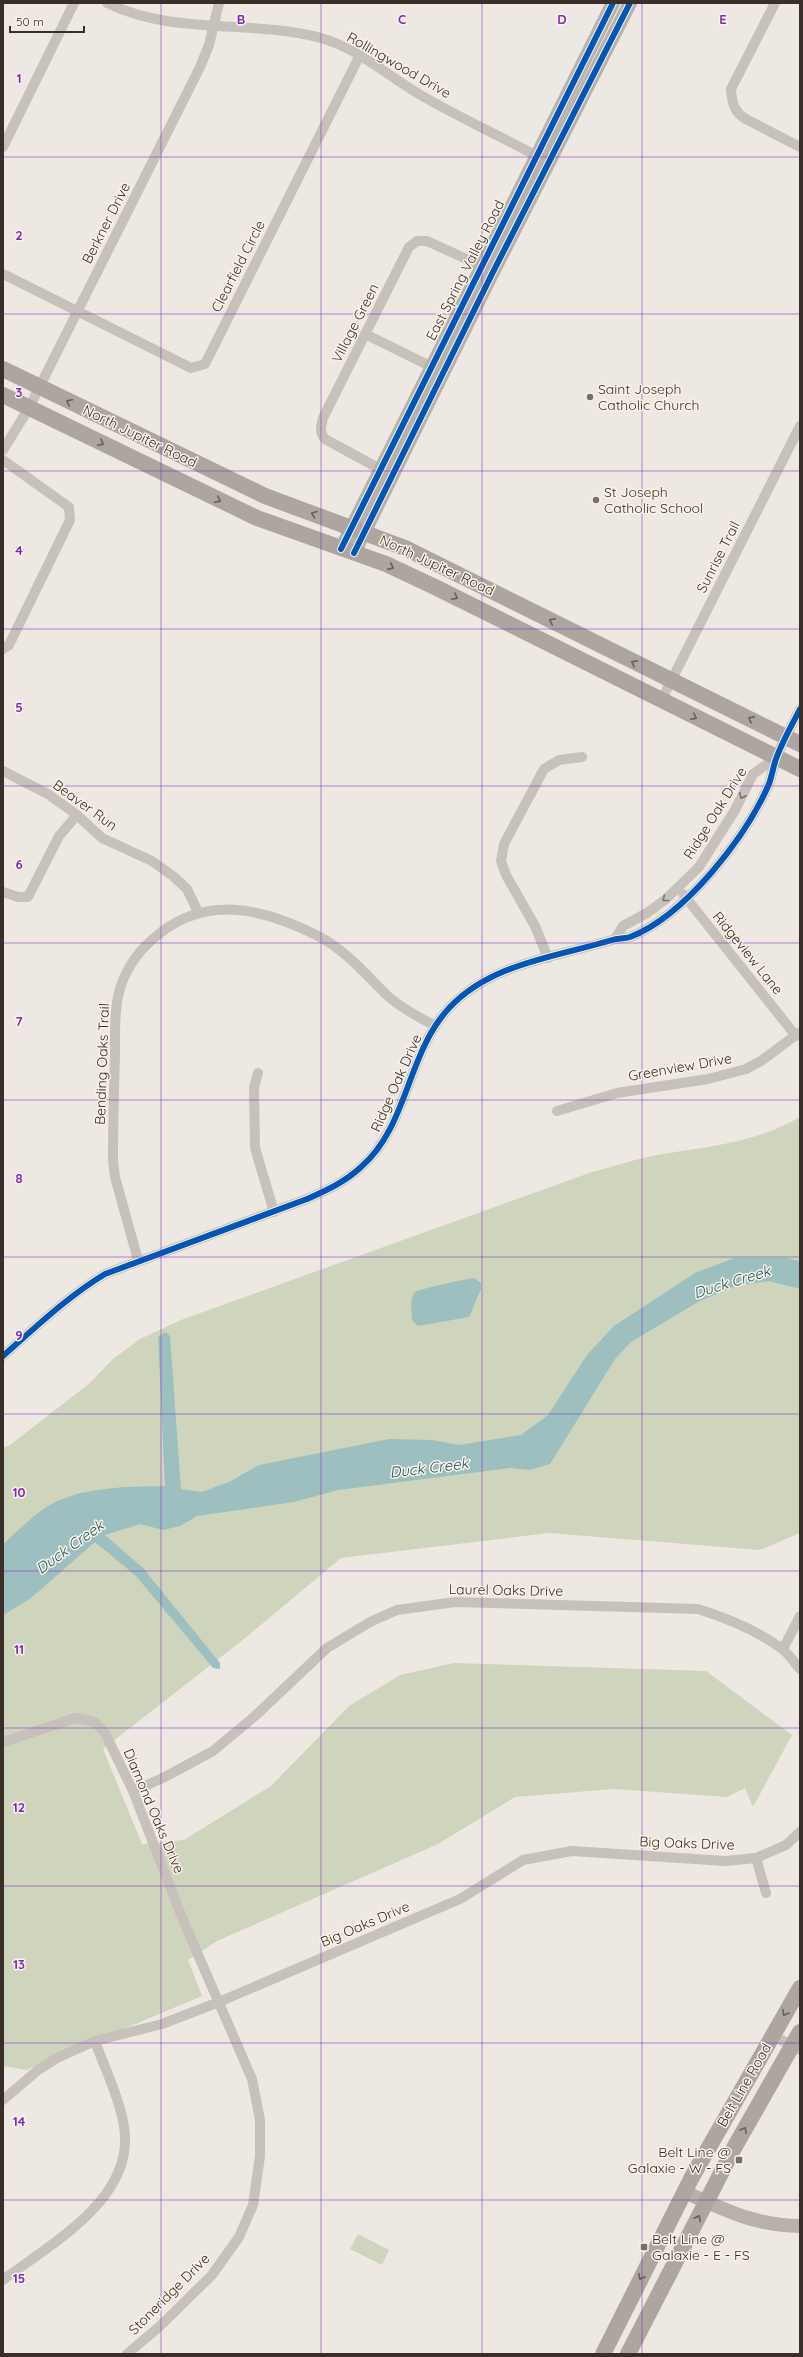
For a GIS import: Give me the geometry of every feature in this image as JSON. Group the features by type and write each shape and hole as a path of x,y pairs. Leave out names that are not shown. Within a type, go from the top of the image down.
{"main road":[{"name":"North Jupiter Road","path":"3,370 266,496 399,545 671,681 793,740"},
{"name":"North Jupiter Road","path":"3,395 257,518 386,564 800,769"},
{"path":"474,607 484,587"},
{"path":"578,659 587,639"},
{"name":"Belt Line Road","path":"603,2354 684,2192 800,1988"},
{"name":"Belt Line Road","path":"628,2354 706,2201 798,2043"}],"street":[{"path":"3,147 74,3"},
{"name":"Rollingwood Drive","path":"107,3 120,9 162,21 212,27 283,30 323,39 360,55 423,97 543,159"},
{"name":"Berkner Drive","path":"3,450 29,408 38,387 78,312 200,67 209,45 218,3"},
{"name":"East Spring Valley Road","path":"543,159 613,3"},
{"name":"East Spring Valley Road","path":"347,551 543,159 630,3"},
{"path":"775,3 731,89 732,101 736,112 744,118 800,147"},
{"name":"Clearfield Circle","path":"3,274 191,368 205,364 360,55"},
{"name":"Village Green","path":"380,469 325,439 321,434 323,418 410,247 417,242 427,241 487,269"},
{"name":"East Spring Valley Road","path":"357,530 380,469 430,366 487,269"},
{"path":"365,334 430,366"},
{"name":"Sunrise Trail","path":"661,701 800,426"},
{"path":"3,460 69,507 70,520 9,645 3,650"},
{"path":"776,758 793,740 800,709"},
{"path":"548,958 535,926 506,876 502,861 504,844 544,769 559,760 582,757"},
{"name":"Ridge Oak Drive","path":"615,938 624,926 647,913 678,888 699,866 720,836 753,774 776,758"},
{"name":"Ridge Oak Drive","path":"3,1356 81,1288 105,1274 138,1260 274,1212 337,1186 363,1166 382,1143 396,1117 415,1064 435,1026 451,1006 486,979 515,966 615,938 628,938 654,924 687,899 709,876 748,821 769,784 776,758"},
{"name":"Beaver Run","path":"3,771 48,794 78,815 102,838 152,861 173,876 187,889 198,912"},
{"path":"3,892 18,897 28,898 59,836 78,815"},
{"name":"Ridgeview Lane","path":"678,888 798,1034"},
{"name":"Bending Oaks Trail","path":"138,1260 116,1177 113,1160 118,996 129,968 142,948 170,926 198,912 240,909 269,915 319,936 345,953 391,998 435,1026"},
{"name":"Greenview Drive","path":"557,1111 616,1093 730,1074 761,1061 798,1034"},
{"path":"258,1073 254,1088 255,1148 274,1212"},
{"name":"Laurel Oaks Drive","path":"133,1791 166,1777 212,1751 255,1716 326,1648 370,1622 397,1610 455,1602 698,1608 726,1618 783,1649 800,1669"},
{"path":"783,1649 800,1616"},
{"name":"Diamond Oaks Drive","path":"3,1742 75,1718 95,1722 108,1739 133,1791 183,1920 219,2002"},
{"name":"Big Oaks Drive","path":"3,2100 50,2062 95,2041 162,2024 219,2002 460,1900 523,1860 572,1851 726,1861 756,1858 786,1845 800,1832"},
{"path":"756,1858 766,1893"},
{"name":"Stoneridge Drive","path":"127,2354 158,2327 212,2275 239,2237 253,2205 260,2156 260,2120 252,2079 219,2002"},
{"path":"772,2035 798,2043"},
{"path":"3,2280 79,2223 108,2194 117,2180 126,2144 123,2121 95,2041"},
{"path":"684,2192 756,2222 772,2225 800,2226"}],"green space":[{"path":"800,1117 800,1533 760,1550 549,1533 341,1558 244,1639 103,1749 142,1844 184,1840 271,1786 349,1706 400,1675 454,1663 706,1671 792,1735 753,1807 745,1788 727,1797 614,1789 515,1797 438,1844 217,1941 188,1960 202,1996 26,2070 3,2066 3,1448 10,1445 90,1383 113,1359 140,1339 181,1320 592,1172 657,1155 748,1139 782,1126"},
{"path":"358,2234 389,2250 382,2265 350,2249"}],"water":[{"name":"Duck Creek","path":"734,1258 787,1258 800,1261 800,1289 769,1281 738,1285 698,1302 631,1342 615,1359 550,1464 530,1470 510,1468 338,1490 294,1502 197,1516 180,1526 163,1530 140,1524 105,1535 143,1568 220,1663 220,1669 213,1668 136,1576 95,1542 30,1599 3,1615 3,1544 34,1516 45,1508 72,1495 104,1489 165,1486 158,1337 166,1332 170,1336 181,1489 202,1492 229,1482 259,1465 389,1439 432,1440 459,1445 521,1435 548,1415 587,1355 614,1326 695,1273"},
{"path":"474,1278 481,1283 481,1289 469,1317 418,1326 412,1320 411,1302 415,1292"}],"cycle path":[{"path":"341,549 613,3"},
{"path":"354,553 493,272 630,3"},
{"path":"3,1356 65,1302 105,1274 307,1199 349,1177 377,1150 389,1131 415,1067 436,1025 450,1007 467,992 485,980 526,963 614,939 630,937 651,927 672,912 692,893 712,872 729,850 759,805 769,784 781,746 800,709"}],"place":[{"name":"Saint Joseph Catholic Church","path":"590,397"},
{"name":"St Joseph Catholic School","path":"596,500"},
{"name":"Belt Line @ Galaxie - W - FS","path":"739,2160"},
{"name":"Belt Line @ Galaxie - E - FS","path":"644,2247"}]}
